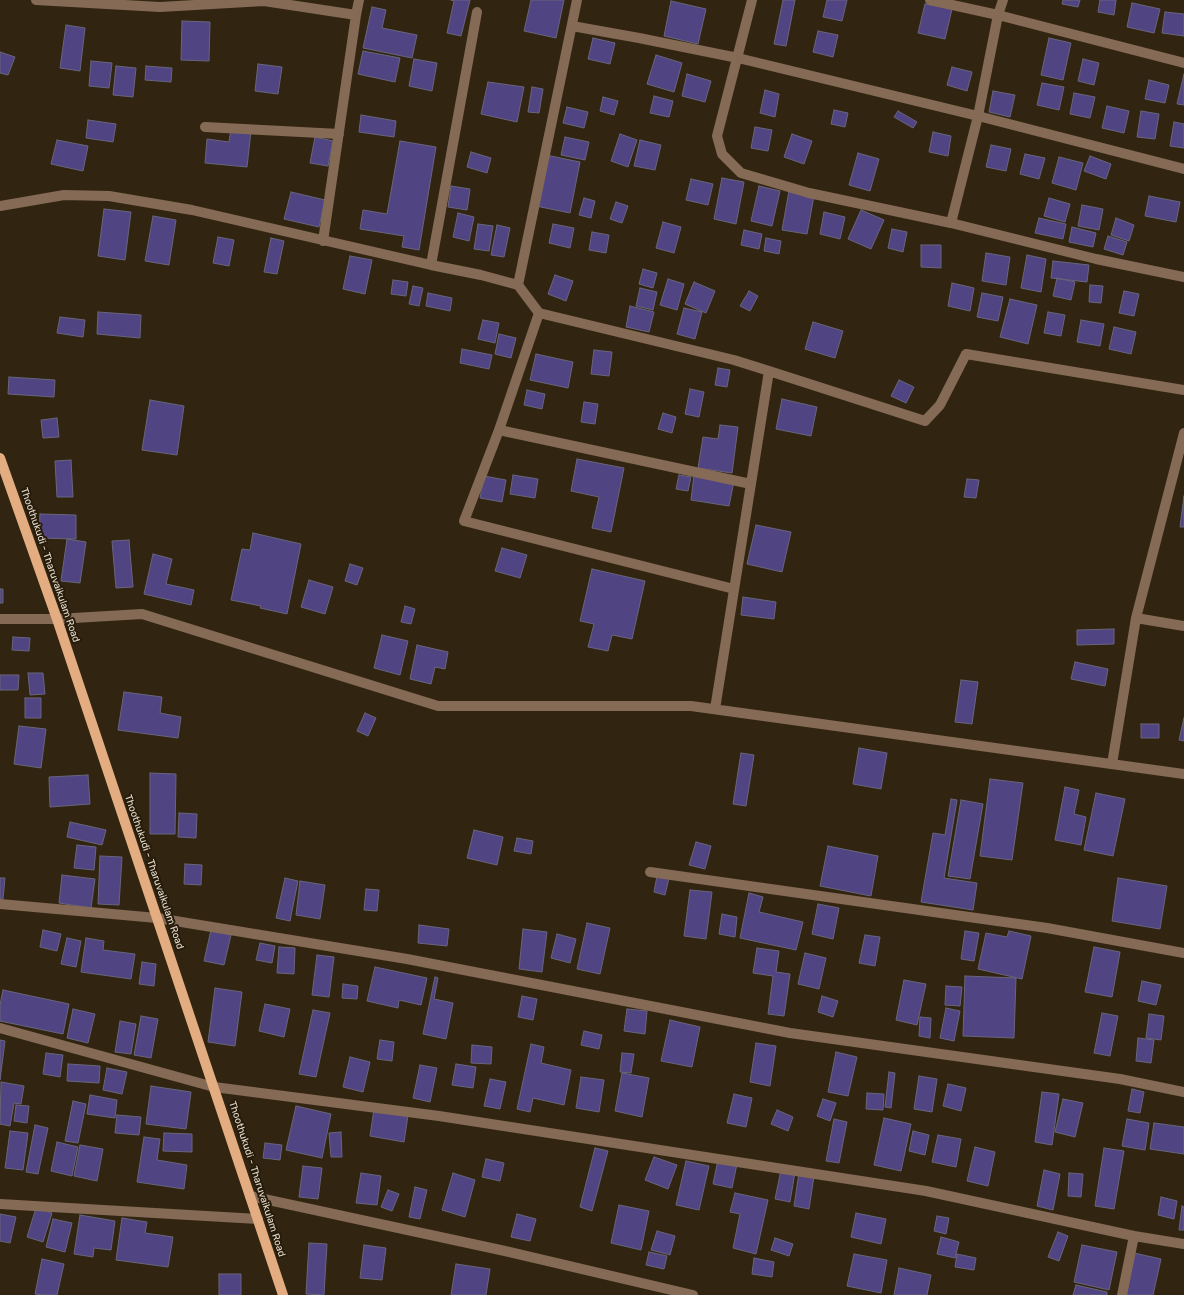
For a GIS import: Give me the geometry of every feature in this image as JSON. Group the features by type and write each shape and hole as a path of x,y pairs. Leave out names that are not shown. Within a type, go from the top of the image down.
{"main road":[{"name":"Thoothukudi - Tharuvaikulam Road","path":"0,458 2,469 57,619 283,1295"}],"street":[{"path":"36,0 160,8 264,1 356,15"},
{"path":"323,241 359,0"},
{"path":"518,285 577,0"},
{"path":"752,0 718,136 722,154 742,173 809,192 951,223 1096,259 1184,277"},
{"path":"930,0 998,15 1184,63"},
{"path":"951,223 978,116 998,15 1003,0"},
{"path":"431,265 477,12"},
{"path":"572,26 738,58 978,116 1184,169"},
{"path":"206,127 339,134"},
{"path":"0,206 64,194 109,196 192,210 323,241 431,265 475,273 518,285 539,313 734,360 925,420 940,405 966,354 1184,390"},
{"path":"539,313 499,430 464,521 734,589"},
{"path":"715,709 769,371"},
{"path":"499,430 751,484"},
{"path":"1112,764 1136,618 1184,433"},
{"path":"0,619 57,619 142,614 438,706 691,706 1184,774"},
{"path":"1136,618 1184,626"},
{"path":"650,872 1047,928 1184,953"},
{"path":"0,904 157,918 407,959 790,1033 1120,1079 1184,1092"},
{"path":"0,1028 214,1087 439,1116 926,1191 1134,1236 1184,1244"},
{"path":"250,1196 505,1251 693,1295"},
{"path":"0,1204 258,1219"},
{"path":"1122,1295 1134,1236"}],"building":[{"path":"451,0 470,0 461,36 447,33 454,1"},
{"path":"531,0 564,0 556,38 524,31"},
{"path":"783,0 795,0 786,46 774,44"},
{"path":"827,0 847,0 842,21 823,17"},
{"path":"1063,0 1080,0 1078,7 1062,4"},
{"path":"1100,0 1116,0 1114,15 1098,12"},
{"path":"671,1 706,9 698,44 664,36"},
{"path":"1132,3 1160,9 1154,33 1127,27"},
{"path":"925,4 952,9 945,39 918,33"},
{"path":"372,7 386,10 382,28 417,35 412,58 363,48"},
{"path":"1165,12 1184,14 1184,36 1162,33"},
{"path":"182,21 210,22 209,61 181,60"},
{"path":"66,25 85,28 80,71 60,68"},
{"path":"818,31 838,35 833,57 813,52"},
{"path":"593,38 615,43 610,64 588,59"},
{"path":"1049,38 1071,43 1063,80 1041,75"},
{"path":"363,51 400,58 395,82 358,74"},
{"path":"0,52 15,57 8,75 0,73"},
{"path":"656,55 682,63 674,92 647,84"},
{"path":"414,59 437,63 432,91 409,86"},
{"path":"1083,59 1099,63 1094,85 1078,81"},
{"path":"91,61 112,63 109,88 89,86"},
{"path":"258,64 282,67 278,94 255,91"},
{"path":"116,66 136,68 133,97 113,95"},
{"path":"146,66 172,68 171,82 145,80"},
{"path":"952,67 972,72 967,91 947,85"},
{"path":"687,74 711,81 705,102 682,96"},
{"path":"1184,74 1184,105 1177,104"},
{"path":"1149,80 1169,85 1165,103 1145,99"},
{"path":"488,82 524,87 517,122 481,114"},
{"path":"1042,83 1064,87 1059,110 1037,105"},
{"path":"532,87 543,89 539,113 528,112"},
{"path":"765,90 779,94 775,117 760,113"},
{"path":"993,91 1015,95 1010,117 989,112"},
{"path":"1074,93 1095,97 1090,118 1070,114"},
{"path":"654,96 673,101 669,117 650,113"},
{"path":"603,97 618,101 614,115 600,111"},
{"path":"1107,106 1129,111 1124,133 1102,128"},
{"path":"567,107 588,112 584,128 563,123"},
{"path":"834,110 848,113 845,127 831,124"},
{"path":"898,111 917,122 913,128 894,117"},
{"path":"1141,111 1159,114 1155,139 1137,137"},
{"path":"361,115 396,121 394,137 359,132"},
{"path":"88,120 116,124 113,142 86,138"},
{"path":"1174,122 1184,124 1184,148 1170,146"},
{"path":"755,127 772,130 768,151 751,148"},
{"path":"231,129 251,131 247,167 205,163 207,139 229,142"},
{"path":"933,132 951,136 948,156 929,152"},
{"path":"620,134 637,140 628,167 611,161"},
{"path":"792,134 812,141 804,164 784,157"},
{"path":"315,137 333,141 328,166 310,163"},
{"path":"565,137 589,142 585,160 561,155"},
{"path":"57,140 88,146 83,171 51,164"},
{"path":"640,140 661,145 655,170 634,166"},
{"path":"400,141 436,147 419,250 402,247 404,236 360,229 363,210 387,214"},
{"path":"991,145 1011,149 1006,171 986,167"},
{"path":"471,152 491,158 487,173 467,167"},
{"path":"858,153 879,159 870,191 849,185"},
{"path":"1025,154 1045,158 1039,179 1020,174"},
{"path":"546,155 580,162 570,213 536,206"},
{"path":"1090,156 1111,164 1106,179 1084,171"},
{"path":"1059,157 1083,163 1076,190 1052,183"},
{"path":"722,178 744,182 736,224 714,219"},
{"path":"691,179 713,184 708,205 686,200"},
{"path":"451,186 470,189 467,210 448,207"},
{"path":"759,186 780,191 772,226 751,221"},
{"path":"789,191 814,196 807,234 782,230"},
{"path":"291,192 325,200 319,227 284,219"},
{"path":"1149,196 1180,202 1176,222 1145,216"},
{"path":"584,198 595,201 591,218 579,215"},
{"path":"1049,198 1070,204 1065,222 1044,216"},
{"path":"616,202 628,206 622,223 610,219"},
{"path":"1082,205 1103,209 1099,230 1078,226"},
{"path":"104,209 131,212 125,260 98,256"},
{"path":"861,210 884,220 871,249 848,239"},
{"path":"824,212 845,217 840,239 820,234"},
{"path":"458,213 474,217 469,241 453,237"},
{"path":"153,216 176,220 169,265 145,261"},
{"path":"1039,218 1066,224 1063,239 1035,233"},
{"path":"1116,218 1134,225 1129,241 1111,235"},
{"path":"663,222 681,227 674,253 656,248"},
{"path":"478,224 493,226 489,251 474,249"},
{"path":"553,224 574,228 570,248 549,243"},
{"path":"497,225 510,228 504,257 491,255"},
{"path":"1072,227 1096,233 1093,247 1069,242"},
{"path":"892,229 907,232 903,252 888,248"},
{"path":"744,230 762,234 759,249 741,245"},
{"path":"592,232 609,235 606,253 589,250"},
{"path":"1108,236 1127,242 1123,255 1104,249"},
{"path":"218,237 234,240 229,266 213,263"},
{"path":"271,238 284,241 277,274 264,272"},
{"path":"766,238 781,241 779,254 764,251"},
{"path":"921,245 941,245 941,268 921,267"},
{"path":"986,253 1010,257 1006,285 982,281"},
{"path":"1027,255 1046,259 1041,292 1021,288"},
{"path":"350,256 372,260 365,294 343,289"},
{"path":"1053,261 1089,265 1087,282 1051,278"},
{"path":"643,269 657,273 653,288 639,284"},
{"path":"555,275 573,281 566,301 548,294"},
{"path":"1057,278 1075,282 1071,300 1053,296"},
{"path":"668,279 684,284 677,310 660,305"},
{"path":"393,280 408,282 406,296 391,294"},
{"path":"694,282 715,291 706,313 685,304"},
{"path":"952,283 974,288 970,311 948,306"},
{"path":"1090,285 1103,286 1101,303 1089,302"},
{"path":"413,286 423,288 419,306 409,304"},
{"path":"640,288 657,292 653,310 636,306"},
{"path":"749,291 758,296 750,311 740,306"},
{"path":"1124,291 1139,294 1134,316 1119,313"},
{"path":"428,293 452,298 450,311 426,306"},
{"path":"982,293 1003,297 998,321 977,317"},
{"path":"1010,299 1037,305 1028,344 1000,337"},
{"path":"630,306 654,312 649,332 626,327"},
{"path":"684,308 702,312 695,339 677,334"},
{"path":"98,312 141,315 140,338 97,334"},
{"path":"1048,312 1065,315 1061,336 1044,333"},
{"path":"60,317 85,320 83,337 57,333"},
{"path":"483,320 499,323 495,343 478,339"},
{"path":"1081,320 1104,324 1100,346 1077,342"},
{"path":"813,322 843,331 835,358 805,349"},
{"path":"1114,327 1136,332 1131,354 1109,349"},
{"path":"499,334 516,338 511,358 495,354"},
{"path":"462,349 492,355 489,369 460,363"},
{"path":"594,350 612,352 609,376 591,374"},
{"path":"536,354 573,362 568,388 530,380"},
{"path":"718,368 730,370 727,387 715,385"},
{"path":"9,377 55,380 54,397 8,394"},
{"path":"899,380 914,387 906,403 891,396"},
{"path":"690,389 704,392 699,417 685,414"},
{"path":"527,390 545,394 542,409 524,405"},
{"path":"782,399 817,407 811,436 776,429"},
{"path":"150,400 184,406 177,455 142,450"},
{"path":"584,402 598,404 595,424 581,422"},
{"path":"663,413 676,417 672,433 658,429"},
{"path":"57,418 59,437 43,438 41,420"},
{"path":"720,425 738,427 732,473 698,468 703,437 718,439"},
{"path":"577,459 624,468 611,532 592,528 599,497 571,491"},
{"path":"71,460 73,497 57,497 55,461"},
{"path":"513,475 538,479 535,498 510,494"},
{"path":"679,475 691,477 688,491 676,489"},
{"path":"694,475 734,481 729,506 691,500"},
{"path":"484,476 506,480 502,502 480,498"},
{"path":"967,479 979,480 976,498 964,497"},
{"path":"1184,496 1184,527 1180,527"},
{"path":"40,514 76,515 76,539 39,538"},
{"path":"756,525 791,532 782,572 747,564"},
{"path":"253,533 301,544 287,614 260,608 261,606 231,600 242,549 250,550"},
{"path":"67,539 86,542 80,583 61,581"},
{"path":"129,540 133,587 116,588 112,541"},
{"path":"502,548 527,555 520,578 495,571"},
{"path":"153,554 172,559 166,584 194,590 191,605 144,594"},
{"path":"350,564 363,568 357,585 345,581"},
{"path":"592,569 645,581 632,639 612,635 608,651 588,647 594,624 580,621"},
{"path":"309,580 333,587 325,614 301,607"},
{"path":"0,589 3,589 3,603 0,603"},
{"path":"743,597 776,602 774,619 741,615"},
{"path":"405,606 415,609 411,624 401,622"},
{"path":"1114,629 1114,644 1077,645 1077,630"},
{"path":"382,635 408,641 400,675 374,668"},
{"path":"13,637 30,638 29,651 12,650"},
{"path":"417,645 448,652 445,669 435,667 431,684 410,679"},
{"path":"1075,662 1108,669 1105,686 1071,679"},
{"path":"28,673 43,673 45,694 30,695"},
{"path":"0,675 19,675 18,690 0,690"},
{"path":"961,680 978,682 972,724 955,722"},
{"path":"124,692 162,697 160,713 181,717 178,738 118,730"},
{"path":"25,698 41,698 41,718 25,718"},
{"path":"365,713 376,718 368,736 357,731"},
{"path":"1184,718 1184,741 1179,740"},
{"path":"1141,724 1159,724 1159,738 1141,738"},
{"path":"19,726 46,729 41,768 14,764"},
{"path":"859,748 887,753 881,789 853,784"},
{"path":"741,753 754,755 746,806 733,804"},
{"path":"150,773 176,774 175,834 150,834"},
{"path":"88,775 90,804 50,807 49,777"},
{"path":"990,779 1023,783 1012,860 980,856"},
{"path":"1065,787 1079,790 1074,814 1086,817 1081,845 1055,840"},
{"path":"1096,793 1125,799 1113,856 1084,850"},
{"path":"951,799 957,800 944,878 977,883 973,910 921,902 933,833 945,835"},
{"path":"961,800 983,804 970,879 948,876"},
{"path":"179,813 197,814 196,838 178,837"},
{"path":"70,822 106,830 102,845 67,837"},
{"path":"474,830 503,837 497,865 467,858"},
{"path":"517,838 533,841 531,854 514,851"},
{"path":"696,842 711,846 705,869 689,865"},
{"path":"77,845 96,847 94,870 74,868"},
{"path":"828,846 878,856 871,896 820,886"},
{"path":"100,856 122,857 119,905 98,904"},
{"path":"185,864 202,865 201,885 184,884"},
{"path":"62,875 95,879 91,908 59,903"},
{"path":"657,876 669,878 665,895 654,892"},
{"path":"0,878 5,878 3,899 0,899"},
{"path":"285,878 298,881 290,921 276,918"},
{"path":"1118,878 1167,886 1160,929 1112,921"},
{"path":"300,881 325,885 320,919 296,915"},
{"path":"366,889 379,890 377,911 364,910"},
{"path":"690,890 712,892 706,939 684,936"},
{"path":"749,893 763,897 759,912 803,922 796,950 740,938"},
{"path":"818,904 839,908 833,939 812,934"},
{"path":"722,914 737,917 735,937 719,934"},
{"path":"587,923 610,928 600,974 577,969"},
{"path":"419,925 449,929 447,946 418,943"},
{"path":"523,929 547,932 542,972 519,969"},
{"path":"43,930 61,934 57,951 40,947"},
{"path":"211,930 231,935 224,965 204,961"},
{"path":"965,931 979,933 974,961 961,959"},
{"path":"1009,931 1031,936 1022,979 978,969 986,933 1007,937"},
{"path":"557,934 576,939 570,963 551,958"},
{"path":"865,935 880,937 875,966 859,963"},
{"path":"67,938 81,941 76,967 61,964"},
{"path":"86,938 104,941 103,950 135,954 131,979 81,972"},
{"path":"260,943 275,946 272,963 256,960"},
{"path":"279,947 295,948 294,974 277,973"},
{"path":"1094,947 1120,952 1112,997 1085,992"},
{"path":"757,948 779,951 776,972 790,974 784,1016 768,1014 773,976 753,973"},
{"path":"805,953 826,958 819,989 798,984"},
{"path":"317,955 334,957 329,997 312,995"},
{"path":"142,962 156,964 154,986 139,984"},
{"path":"375,967 427,978 421,1005 399,1000 398,1008 367,1001"},
{"path":"965,976 1016,978 1014,1038 963,1036"},
{"path":"435,977 438,978 434,999 453,1003 446,1039 423,1034"},
{"path":"904,980 926,984 917,1025 896,1020"},
{"path":"1142,981 1161,985 1156,1005 1138,1001"},
{"path":"343,984 358,986 357,999 342,998"},
{"path":"946,986 962,987 960,1006 945,1005"},
{"path":"215,988 242,992 235,1046 208,1042"},
{"path":"3,990 69,1004 63,1034 0,1021 0,1005"},
{"path":"522,996 537,999 533,1020 518,1017"},
{"path":"822,996 838,1001 833,1017 818,1012"},
{"path":"265,1004 290,1009 284,1037 259,1031"},
{"path":"946,1008 960,1011 954,1041 940,1038"},
{"path":"73,1009 95,1014 88,1043 67,1038"},
{"path":"627,1009 647,1011 645,1034 624,1031"},
{"path":"313,1010 330,1013 316,1077 299,1074"},
{"path":"1102,1013 1118,1016 1110,1056 1094,1053"},
{"path":"1149,1014 1164,1016 1161,1040 1146,1038"},
{"path":"141,1016 158,1019 151,1058 134,1055"},
{"path":"920,1017 931,1018 930,1038 919,1036"},
{"path":"670,1020 700,1027 692,1067 661,1061"},
{"path":"120,1021 136,1024 131,1054 115,1052"},
{"path":"584,1031 602,1035 599,1049 581,1045"},
{"path":"1138,1038 1154,1040 1151,1063 1136,1061"},
{"path":"0,1040 5,1041 0,1080"},
{"path":"380,1040 394,1042 392,1061 377,1059"},
{"path":"756,1043 776,1046 770,1086 750,1082"},
{"path":"531,1044 544,1047 541,1063 571,1070 564,1105 533,1098 530,1112 517,1109"},
{"path":"472,1045 492,1047 491,1064 471,1063"},
{"path":"836,1052 857,1057 848,1096 828,1092"},
{"path":"46,1053 63,1055 60,1077 43,1074"},
{"path":"622,1053 634,1054 631,1073 620,1072"},
{"path":"350,1057 370,1062 363,1092 343,1087"},
{"path":"68,1064 100,1066 99,1083 67,1081"},
{"path":"456,1064 476,1067 473,1088 452,1085"},
{"path":"420,1065 437,1068 430,1102 413,1098"},
{"path":"107,1068 127,1072 122,1094 103,1090"},
{"path":"889,1072 895,1073 891,1108 885,1107"},
{"path":"622,1073 649,1078 642,1117 615,1111"},
{"path":"919,1076 937,1079 932,1112 914,1109"},
{"path":"581,1077 604,1080 599,1112 576,1108"},
{"path":"490,1079 506,1082 500,1109 484,1106"},
{"path":"1,1082 24,1086 21,1104 14,1103 10,1126 0,1124"},
{"path":"948,1084 966,1088 961,1111 943,1106"},
{"path":"151,1086 191,1092 186,1129 146,1124"},
{"path":"1132,1089 1144,1092 1140,1113 1128,1111"},
{"path":"1042,1092 1059,1094 1052,1145 1035,1142"},
{"path":"867,1093 884,1094 883,1110 866,1109"},
{"path":"734,1094 752,1098 746,1127 727,1123"},
{"path":"90,1095 117,1100 115,1118 87,1114"},
{"path":"823,1099 836,1103 830,1121 817,1116"},
{"path":"1063,1099 1083,1103 1075,1137 1055,1132"},
{"path":"73,1101 86,1104 78,1143 65,1141"},
{"path":"16,1105 29,1106 27,1123 14,1121"},
{"path":"296,1106 331,1114 322,1158 286,1150"},
{"path":"374,1109 408,1115 404,1142 370,1136"},
{"path":"777,1110 793,1117 788,1131 771,1124"},
{"path":"117,1115 141,1117 139,1135 115,1133"},
{"path":"884,1118 911,1124 901,1171 874,1165"},
{"path":"834,1119 847,1122 839,1163 826,1161"},
{"path":"1127,1119 1149,1123 1145,1150 1122,1146"},
{"path":"1154,1123 1184,1127 1184,1154 1150,1149"},
{"path":"35,1125 48,1128 38,1174 26,1172"},
{"path":"10,1131 28,1133 23,1170 5,1168"},
{"path":"913,1131 929,1135 925,1155 909,1151"},
{"path":"341,1132 342,1157 331,1157 329,1133"},
{"path":"164,1133 192,1134 192,1152 163,1151"},
{"path":"938,1135 961,1139 956,1167 932,1162"},
{"path":"144,1137 160,1139 157,1160 187,1165 184,1189 137,1182"},
{"path":"57,1142 78,1147 72,1176 51,1171"},
{"path":"265,1143 282,1145 280,1160 263,1158"},
{"path":"80,1145 103,1149 97,1181 74,1176"},
{"path":"975,1147 995,1152 988,1186 967,1181"},
{"path":"595,1148 608,1151 592,1211 580,1207"},
{"path":"1104,1148 1124,1151 1114,1209 1095,1206"},
{"path":"654,1157 677,1165 668,1189 645,1180"},
{"path":"486,1159 504,1163 500,1181 482,1177"},
{"path":"718,1160 737,1164 732,1188 713,1184"},
{"path":"686,1161 709,1166 699,1210 676,1205"},
{"path":"303,1166 322,1168 318,1199 299,1197"},
{"path":"781,1170 795,1172 790,1202 775,1199"},
{"path":"1044,1170 1060,1174 1053,1210 1037,1206"},
{"path":"361,1173 381,1176 377,1205 356,1203"},
{"path":"453,1173 475,1180 465,1217 442,1210"},
{"path":"799,1173 814,1176 809,1209 794,1206"},
{"path":"1069,1173 1083,1174 1081,1197 1068,1196"},
{"path":"415,1187 427,1190 420,1219 409,1217"},
{"path":"388,1190 399,1194 392,1211 381,1207"},
{"path":"735,1193 768,1200 756,1254 733,1248 740,1214 730,1212"},
{"path":"1161,1197 1177,1201 1174,1219 1158,1215"},
{"path":"619,1205 649,1211 641,1250 611,1243"},
{"path":"1182,1206 1184,1207 1184,1230 1179,1230"},
{"path":"36,1208 52,1213 43,1242 27,1237"},
{"path":"856,1213 886,1219 881,1244 851,1237"},
{"path":"0,1214 16,1217 10,1243 0,1241"},
{"path":"517,1214 536,1219 530,1241 511,1237"},
{"path":"80,1215 115,1221 111,1250 94,1248 93,1257 74,1254"},
{"path":"937,1216 949,1218 946,1234 934,1231"},
{"path":"122,1218 147,1222 145,1233 173,1237 168,1267 116,1260"},
{"path":"53,1219 72,1223 65,1252 46,1247"},
{"path":"657,1231 675,1236 670,1255 651,1250"},
{"path":"1058,1232 1068,1236 1059,1261 1048,1257"},
{"path":"941,1237 959,1242 955,1258 937,1254"},
{"path":"775,1238 793,1244 789,1256 771,1250"},
{"path":"309,1243 327,1244 324,1295 306,1294"},
{"path":"364,1245 386,1248 382,1280 360,1278"},
{"path":"1082,1245 1117,1252 1109,1290 1074,1282"},
{"path":"649,1252 667,1256 664,1269 646,1265"},
{"path":"1134,1253 1161,1259 1153,1295 1125,1295"},
{"path":"854,1254 887,1260 881,1293 847,1286"},
{"path":"957,1254 976,1258 974,1270 955,1267"},
{"path":"754,1258 774,1262 772,1277 752,1274"},
{"path":"42,1259 64,1264 57,1295 35,1294"},
{"path":"456,1264 490,1269 486,1295 451,1295"},
{"path":"899,1268 931,1275 927,1295 894,1295"},
{"path":"219,1274 241,1274 241,1295 219,1295"},
{"path":"1076,1285 1107,1292 1107,1295 1073,1295"}]}
